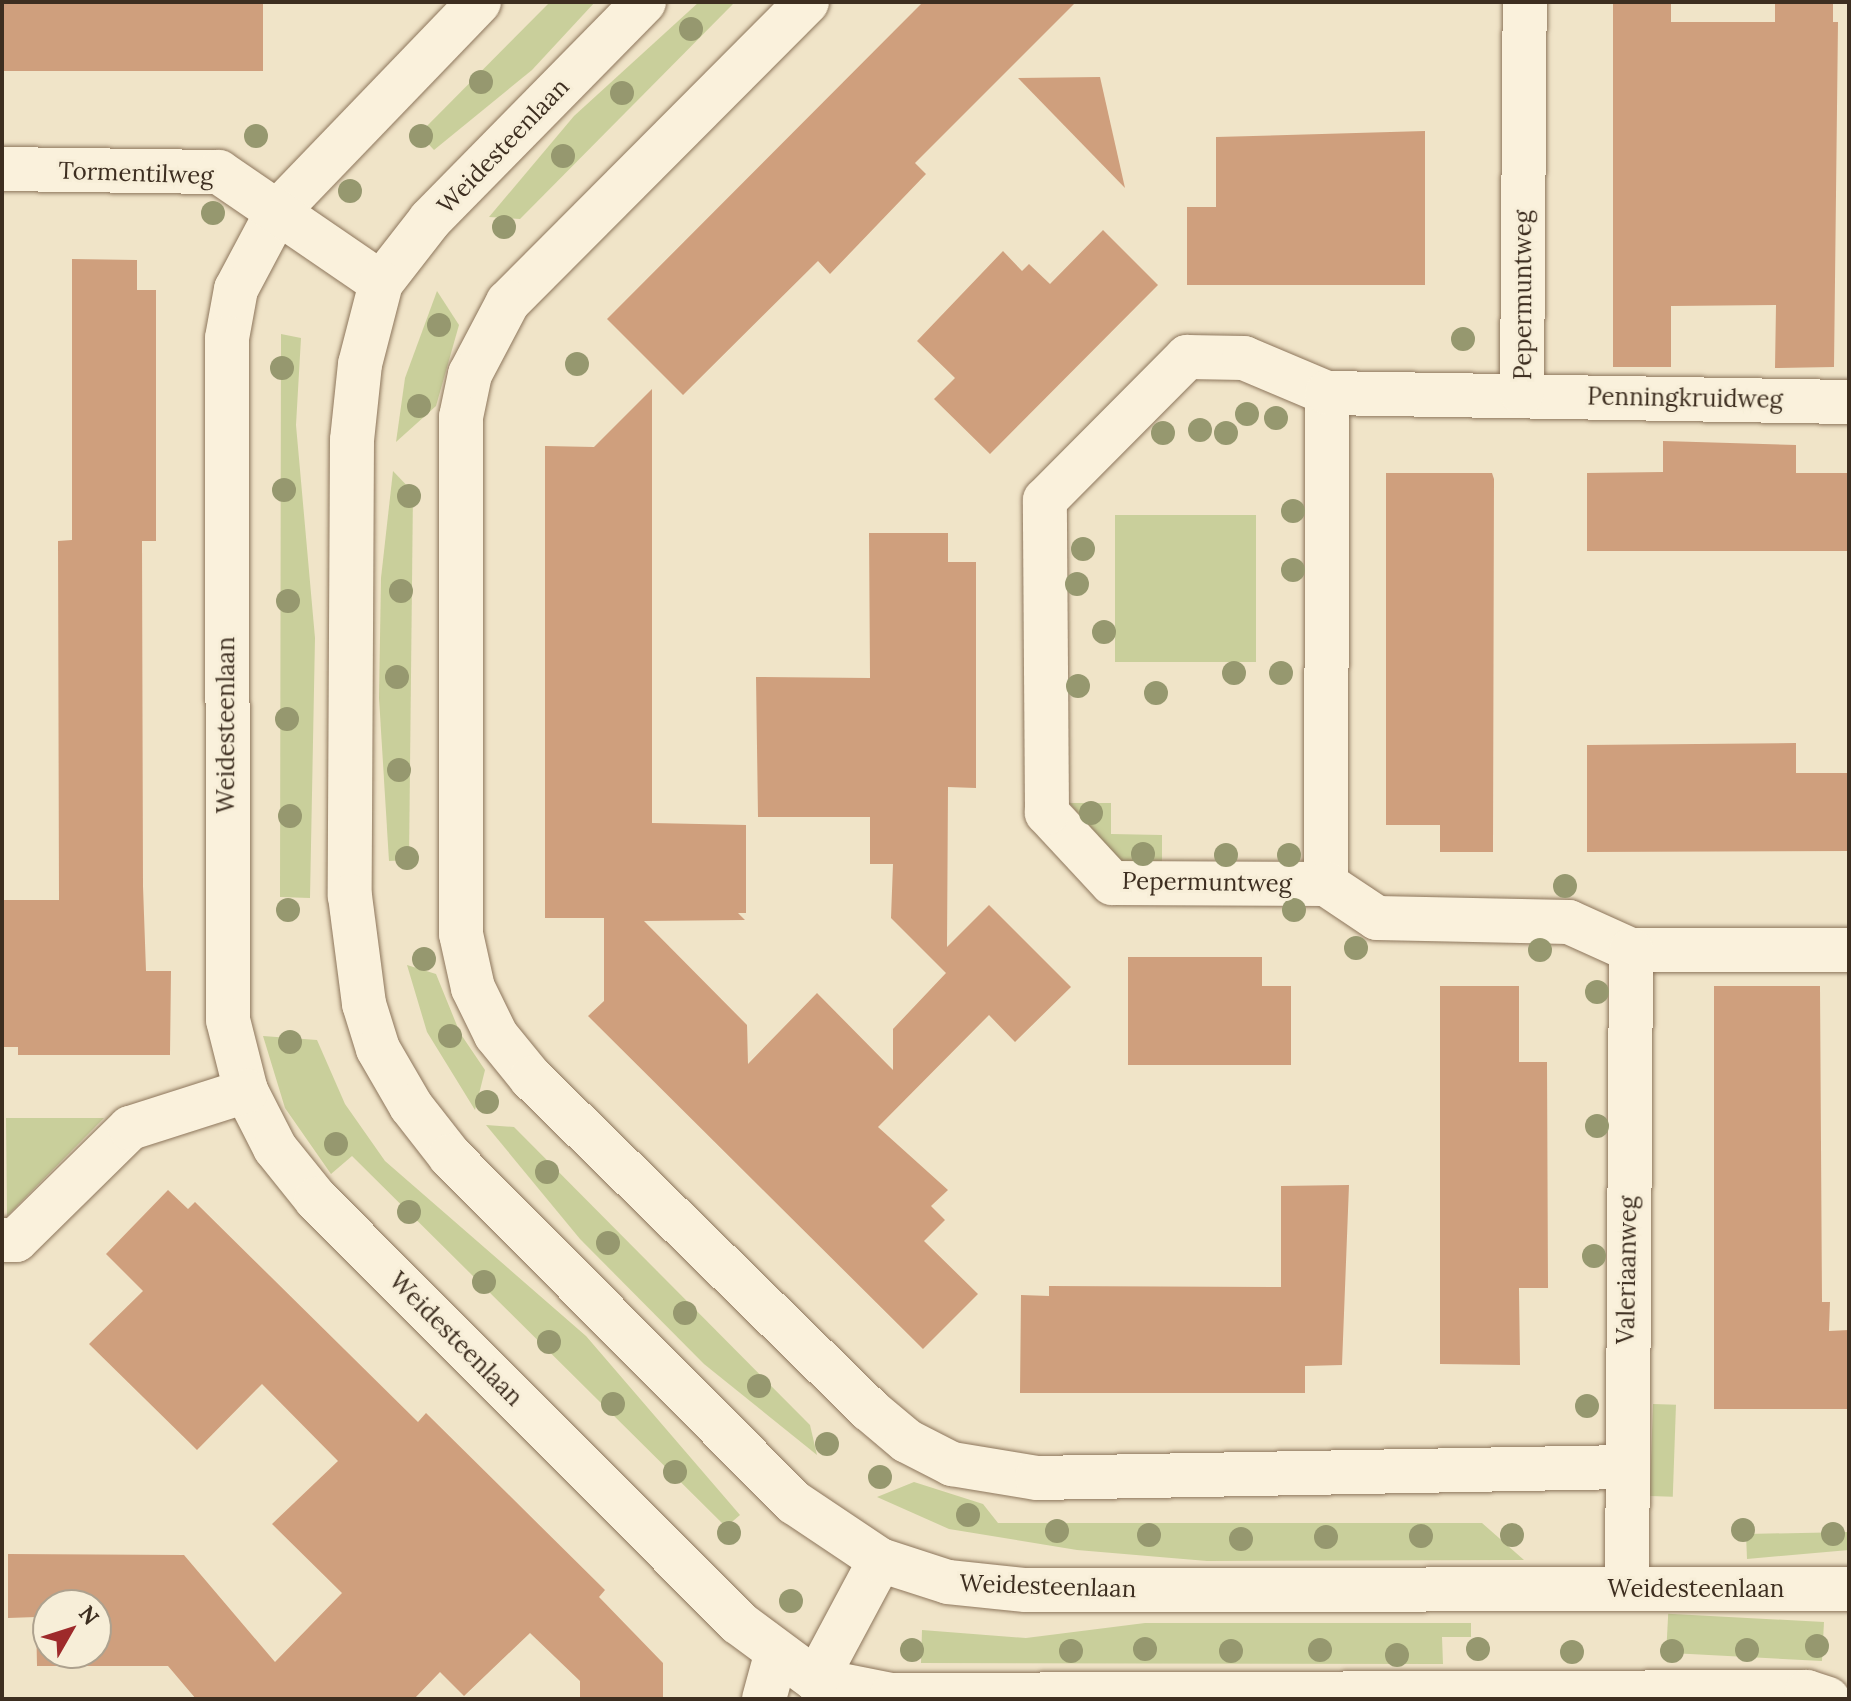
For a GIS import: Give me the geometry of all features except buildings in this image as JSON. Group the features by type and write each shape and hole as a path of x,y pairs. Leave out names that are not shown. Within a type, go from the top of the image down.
{"street":[{"name":"Weidesteenlaan","path":"479,2 277,212 236,289 227,338 228,1020 246,1091 275,1148 316,1199 776,1655 816,1680 892,1695 1322,1697 1792,1692 1828,1699"},
{"name":"Weidesteenlaan","path":"644,2 430,220 381,283 360,364 352,440 350,880 354,951 378,1049 450,1156 795,1503 880,1560 948,1582 1026,1590 1849,1589"},
{"path":"807,2 508,302 470,374 461,417 461,934 473,988 496,1035 531,1078 870,1410 907,1441 952,1464 1037,1478 1625,1467"},
{"name":"Pepermuntweg","path":"1327,393 1326,884 1112,883 1047,813 1045,500 1187,357 1244,358 1327,393 1522,393 1525,2"},
{"name":"Tormentilweg","path":"2,169 219,172 381,283"},
{"name":"Penningkruidweg","path":"1522,393 1849,402"},
{"path":"1326,884 1377,918 1569,922 1631,950 1849,950"},
{"name":"Valeriaanweg","path":"1627,1589 1625,1467 1631,950"},
{"path":"2,1240 16,1240 130,1128 246,1091"},
{"path":"816,1680 880,1560"},
{"path":"764,1699 776,1655"}],"green space":[{"path":"550,2 595,2 532,70 434,150 419,134"},
{"path":"699,2 735,2 520,219 489,217 574,116"},
{"path":"437,291 459,325 436,406 396,442 405,378"},
{"path":"281,334 301,338 296,425 315,638 310,898 280,897"},
{"path":"393,471 413,492 409,860 389,861 379,698 381,578"},
{"path":"1115,515 1256,515 1256,662 1115,662"},
{"path":"1069,803 1111,803 1111,834 1162,835 1162,862 1121,861"},
{"path":"407,965 436,974 460,1033 485,1070 475,1110 427,1032"},
{"path":"263,1036 317,1040 345,1104 385,1161 586,1336 740,1515 726,1527 352,1156 331,1174 285,1108"},
{"path":"6,1118 104,1118 7,1216"},
{"path":"486,1125 514,1127 810,1425 817,1455 704,1364 580,1239"},
{"path":"1653,1404 1676,1405 1673,1497 1650,1496"},
{"path":"914,1482 983,1504 998,1523 1482,1523 1524,1560 1207,1561 1077,1550 949,1529 877,1497"},
{"path":"1849,1532 1849,1550 1747,1559 1746,1534"},
{"path":"1668,1614 1824,1622 1822,1661 1666,1653"},
{"path":"1145,1623 1471,1623 1471,1637 1442,1637 1443,1664 921,1663 922,1630 1026,1638"}]}
